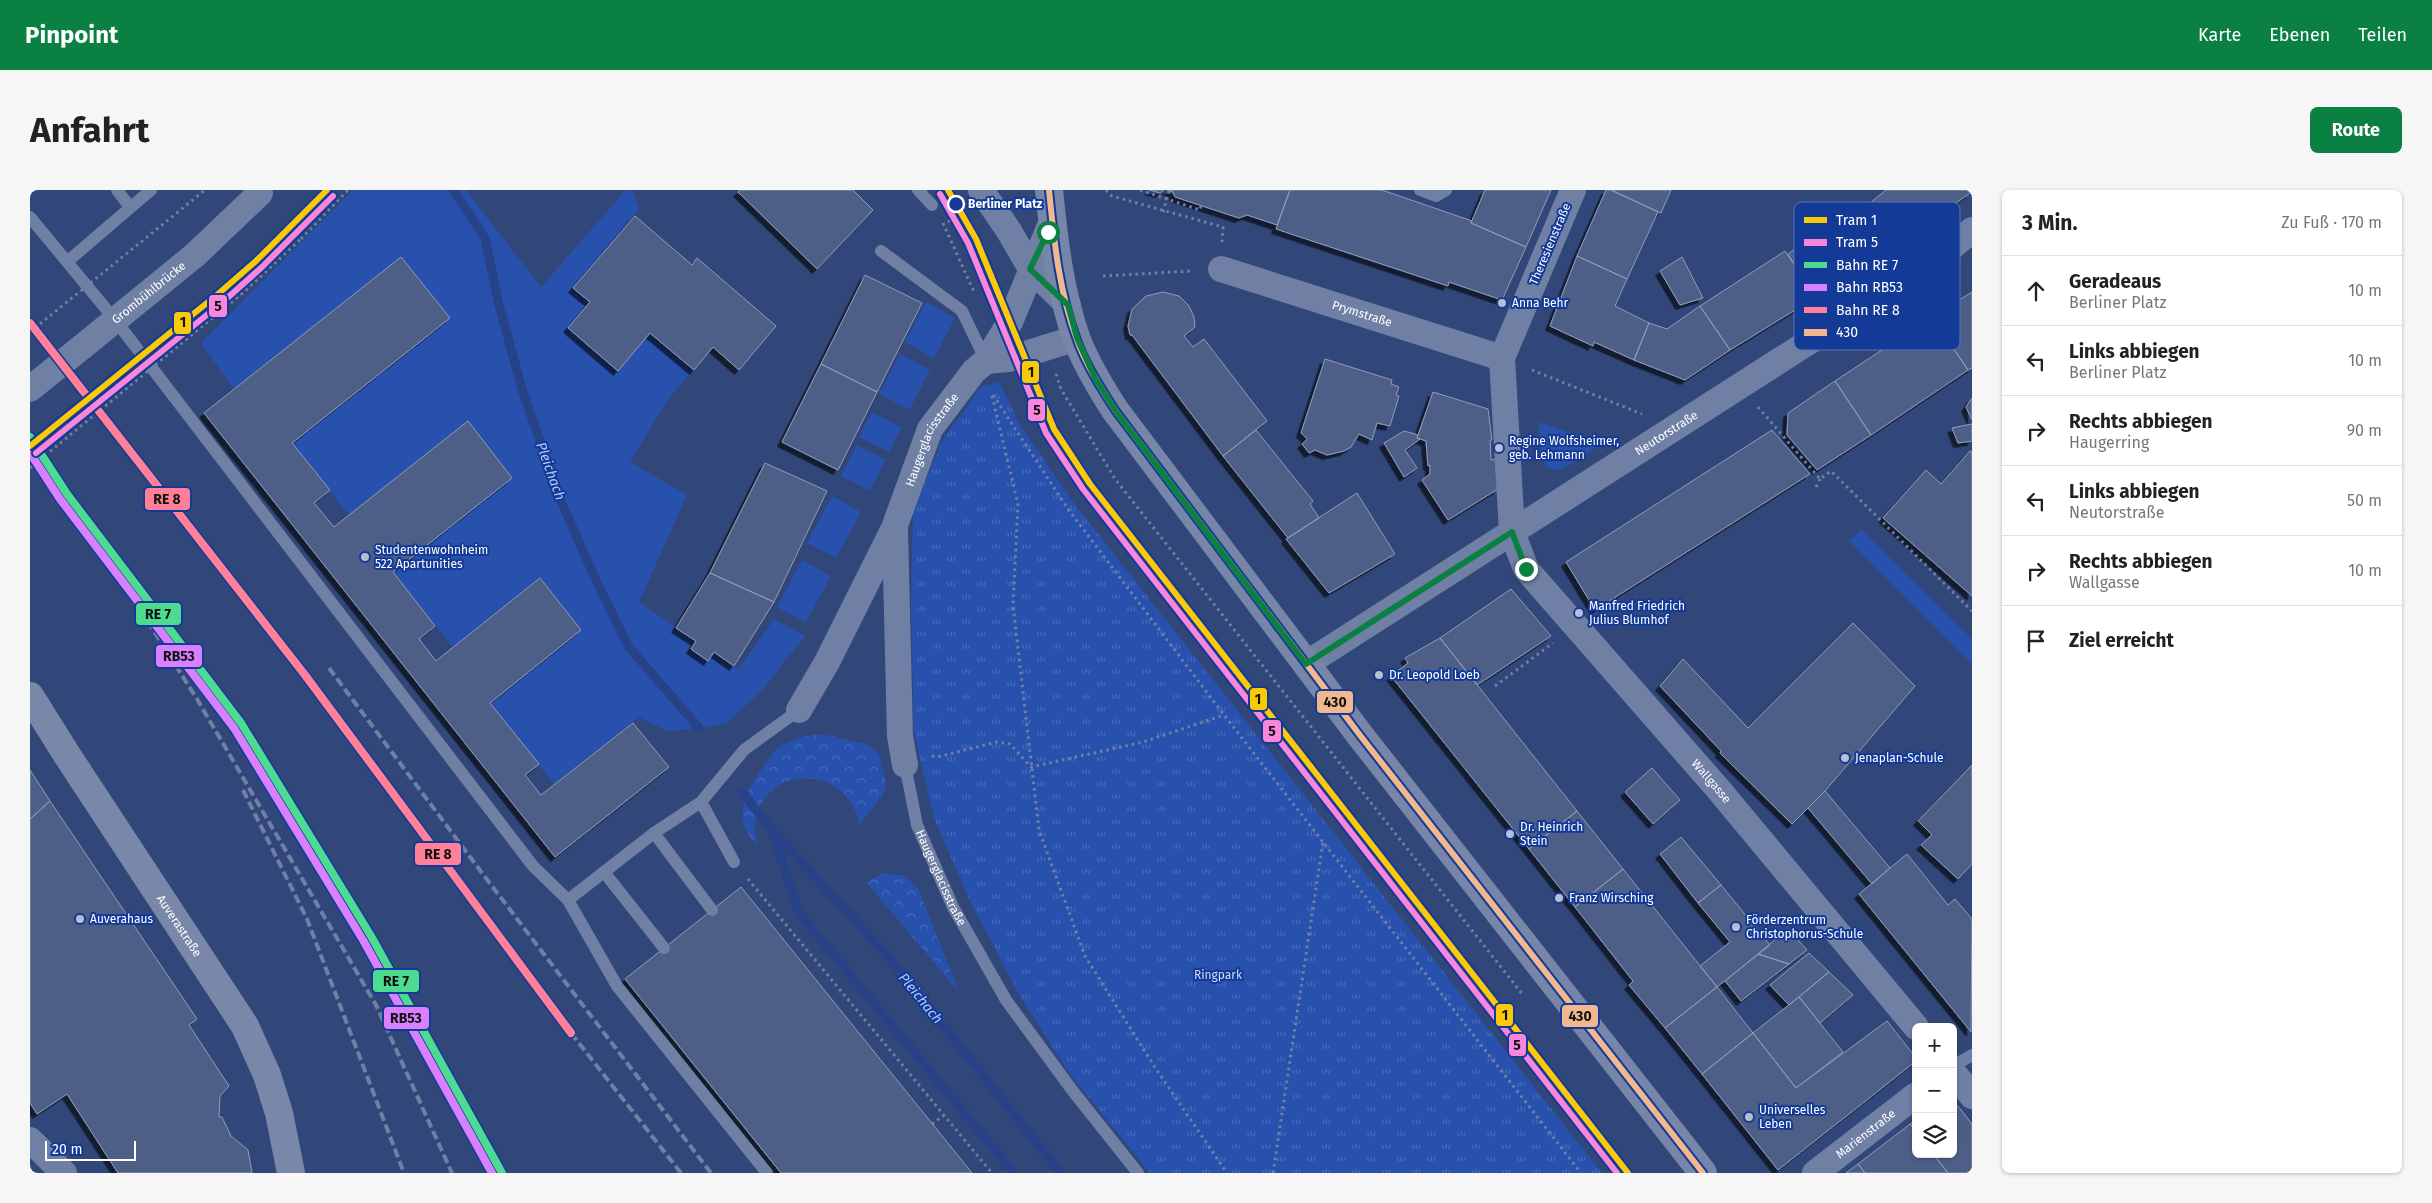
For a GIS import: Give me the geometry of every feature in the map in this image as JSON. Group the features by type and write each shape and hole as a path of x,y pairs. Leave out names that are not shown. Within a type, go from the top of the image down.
{"main road":[{"path":"1049,190 1052,221 1068,305 1077,338 1095,378 1115,410 1306,664 1703,1173"},
{"name":"Auverastraße","path":"30,696 245,1026 268,1075 279,1113 291,1173"}],"street":[{"path":"981,190 1009,231 1030,269 1068,305"},
{"name":"Theresienstraße","path":"1512,532 1502,358 1573,190"},
{"name":"Grombühlbrücke","path":"30,389 195,255 262,191"},
{"path":"1030,269 1052,221"},
{"name":"Neutorstraße","path":"1960,240 1972,230"},
{"name":"Haugerglacisstraße","path":"799,710 827,662 894,528 930,429 974,371 986,361 1010,322 1030,269"},
{"name":"Prymstraße","path":"1221,269 1502,358"},
{"path":"986,361 1009,359 1077,338"},
{"name":"Neutorstraße","path":"1306,664 1796,350"},
{"name":"Haugerglacisstraße","path":"894,528 900,736 905,765"},
{"name":"Wallgasse","path":"1512,532 1526,569 1719,790 1913,1023"},
{"path":"1957,1077 1972,1096"},
{"name":"Marienstraße","path":"1815,1173 1912,1098"},
{"path":"30,1140 64,1173"}],"lane":[{"path":"117,190 130,207"},
{"path":"68,261 151,190"},
{"path":"918,190 932,204"},
{"path":"1420,190 1436,196 1446,190"},
{"path":"30,217 68,261 532,866 568,900 617,986 767,1173"},
{"path":"880,251 962,311 986,361"},
{"name":"Haugerglacisstraße","path":"568,900 654,833 701,802 744,750 799,710"},
{"name":"Haugerglacisstraße","path":"905,765 917,825 953,907 1006,1000 1072,1090 1138,1173"},
{"path":"701,802 734,862"},
{"path":"654,833 712,910"},
{"path":"604,872 664,948"},
{"path":"1957,1064 1972,1055"}],"path":[{"path":"30,332 205,190"},
{"path":"30,468 244,292 301,239 348,190"},
{"path":"1103,276 1221,269 1223,227 1112,196 1106,190"},
{"path":"1140,190 1200,210 1202,206"},
{"path":"1164,212 1169,191"},
{"path":"943,224 955,250"},
{"path":"1502,358 1675,428"},
{"path":"1227,1173 1156,1068 1085,956 1039,830 1013,605 1018,504 991,392 1068,509 1224,715 1581,1173"},
{"path":"1779,432 1820,479"},
{"path":"1816,487 1820,479 1831,471 1972,611"},
{"path":"1495,686 1576,626"},
{"path":"1032,767 1143,742 1224,715"},
{"path":"900,736 915,751 937,757 997,742 1010,744 1032,767"},
{"path":"1273,1173 1323,841"},
{"path":"734,862 992,1173"},
{"path":"932,1124 944,1115"}],"green space":[{"path":"353,190 466,190 541,287 626,190 632,190 639,209 574,288 590,302 568,328 618,370 650,333 694,370 671,395 630,462 687,495 639,602 696,641 708,661 714,652 738,670 774,619 805,636 762,690 727,723 703,728 667,731 639,717 554,784 490,703 581,630 540,578 453,647 393,572 512,477 467,422 349,515 292,443 450,318 401,257 234,389 201,343"},
{"path":"926,302 955,318 934,358 905,342"},
{"path":"900,354 930,370 909,410 879,394"},
{"name":"Ringpark","path":"999,382 1021,427 1076,506 1602,1173 1150,1173 1070,1074 1019,994 971,903 934,818 914,732 911,606 913,512 942,441 981,387"},
{"path":"872,412 902,428 889,452 859,437"},
{"path":"1539,422 1603,443 1562,469 1554,470 1544,462 1540,446"},
{"path":"857,445 886,460 870,491 841,476"},
{"path":"832,496 861,512 836,558 807,543"},
{"path":"1861,529 1972,639 1972,664 1849,541"},
{"path":"802,560 831,576 806,622 777,607"},
{"path":"822,734 866,744 879,755 886,782 883,795 860,824 850,801 834,786 815,779 795,779 777,787 763,800 756,820 757,845 744,825 743,815 747,795 757,775 778,748 794,740"},
{"path":"883,873 903,875 918,888 959,992 867,883"}],"building":[{"path":"740,190 853,190 873,210 817,269 738,192"},
{"path":"1149,190 1164,190 1160,193"},
{"path":"1167,190 1290,190 1277,225 1247,215 1239,218 1175,197 1173,192"},
{"path":"1290,190 1382,190 1472,221 1471,223 1526,247 1502,300 1449,282 1448,286 1276,229"},
{"path":"1485,190 1551,190 1526,247 1471,223"},
{"path":"1606,190 1611,190 1658,212 1627,279 1577,256"},
{"path":"1611,190 1671,190 1661,213"},
{"path":"1886,190 1968,190 1970,193 1958,202 1871,202"},
{"path":"635,216 692,265 697,258 776,326 739,370 713,347 694,370 650,333 618,371 568,328 590,302 573,288"},
{"path":"1794,250 1794,264 1788,254"},
{"path":"1785,251 1794,264 1794,311 1730,350 1700,306"},
{"path":"1577,256 1627,279 1615,306 1649,323 1634,360 1594,342 1593,346 1550,326"},
{"name":"Studentenwohnheim 522 Apartunities","path":"401,257 450,318 292,443 330,490 314,503 334,527 468,421 512,478 393,572 435,626 419,639 436,661 540,578 581,630 490,703 539,764 525,775 541,795 633,723 669,767 555,857 204,413"},
{"path":"1682,257 1703,298 1680,305 1660,271"},
{"path":"865,275 922,303 877,392 821,364"},
{"path":"1163,292 1179,296 1189,306 1194,317 1195,327 1184,336 1193,347 1204,339 1267,421 1223,456 1132,335 1130,335 1128,326 1132,309 1146,296"},
{"path":"1972,292 1972,368 1968,370 1954,350 1960,350 1960,300"},
{"path":"1700,306 1730,350 1685,380 1634,360 1649,323 1667,329"},
{"path":"1882,350 1954,350 1968,370 1871,435 1835,381"},
{"path":"1325,359 1392,380 1391,384 1399,387 1396,395 1399,396 1390,426 1377,423 1372,440 1359,434 1351,447 1344,451 1327,455 1315,450 1309,453 1302,444 1307,439 1301,433"},
{"path":"821,364 877,392 838,470 782,442"},
{"path":"1835,381 1871,435 1817,470 1787,435 1788,413"},
{"path":"1433,392 1488,409 1492,440 1490,440 1491,460 1495,459 1498,489 1448,520 1422,480 1430,474 1430,465 1428,466 1426,441 1417,438"},
{"path":"1972,398 1972,420 1966,407"},
{"path":"1972,424 1972,441 1958,443 1952,428"},
{"path":"1256,430 1313,501 1310,504 1319,518 1288,538 1223,456"},
{"path":"1772,430 1810,474 1595,610 1566,562"},
{"path":"1404,431 1418,435 1417,438 1420,439 1405,450 1417,468 1404,477 1384,443"},
{"path":"1970,451 1972,452 1972,596 1883,518 1926,470 1941,484"},
{"path":"765,463 827,491 774,602 710,573"},
{"path":"1357,493 1395,554 1329,593 1286,539"},
{"path":"710,573 774,602 734,666 714,652 708,661 691,649 696,641 676,628"},
{"path":"1511,589 1551,636 1477,685 1440,638"},
{"path":"1853,623 1915,686 1825,791 1792,824 1720,753 1721,751 1660,686 1683,659 1748,728"},
{"path":"1440,638 1577,811 1529,849 1391,676 1408,663 1405,658"},
{"path":"1972,765 1972,864 1958,879 1921,845 1932,835 1918,821"},
{"path":"1652,768 1680,800 1653,824 1625,792"},
{"path":"30,770 50,801 30,819"},
{"path":"1825,791 1890,868 1872,884 1808,808"},
{"name":"Auverahaus","path":"50,801 197,1019 189,1025 229,1086 220,1096 219,1117 222,1117 231,1136 248,1150 252,1173 118,1173 67,1094 37,1114 30,1103 30,819"},
{"path":"1577,811 1623,869 1575,907 1529,849"},
{"path":"1681,837 1721,885 1698,903 1660,854"},
{"path":"1907,854 1948,905 1955,899 1972,919 1971,1032 1859,894"},
{"path":"1623,869 1717,987 1665,1028 1629,985 1633,981 1575,907"},
{"path":"1721,885 1770,945 1717,987 1700,966 1730,942 1698,903"},
{"path":"741,887 972,1173 781,1173 625,979"},
{"path":"1788,929 1807,950 1789,964 1758,954"},
{"path":"1809,953 1829,972 1789,1005 1770,985"},
{"path":"1758,954 1789,964 1741,1001 1725,981"},
{"path":"1829,972 1853,995 1820,1023 1799,997"},
{"path":"1717,987 1753,1033 1702,1074 1665,1028"},
{"path":"1799,997 1843,1052 1796,1088 1753,1033"},
{"path":"1887,1021 1912,1053 1912,1064 1778,1170 1702,1074 1753,1033 1796,1088"},
{"path":"1957,1105 1972,1124 1972,1173 1948,1173 1936,1158 1957,1158"},
{"path":"1910,1124 1912,1127 1912,1158 1936,1158 1948,1173 1865,1173 1858,1164"},
{"path":"1858,1164 1865,1173 1846,1173"}],"waterway":[{"name":"Pleichach","path":"453,190 485,238 499,305 522,389 560,499 595,578 628,646 699,728"},
{"name":"Pleichach","path":"742,792 772,830 799,913 1014,1173"},
{"name":"Pleichach","path":"775,833 890,959 1061,1173"}],"railway":[{"path":"30,450 67,494 197,699 376,1005 452,1173"},
{"path":"329,668 482,873 711,1173"},
{"path":"243,790 307,919 404,1173"},
{"path":"571,1033 681,1173"}],"tram line":[{"name":"1","path":"30,446 218,294 256,261 327,190"},
{"name":"1","path":"948,190 976,239 1054,429 1090,484 1628,1173"},
{"name":"5","path":"940,194 968,243 1046,433 1083,489 1617,1173"},
{"name":"5","path":"36,453 224,301 262,267 333,196"}],"transit line":[{"name":"430","path":"1049,190 1058,266 1071,322 1085,358 1115,410 1359,734 1703,1173"},
{"path":"30,323 305,675 571,1033"},
{"path":"30,437 67,494 241,723 371,936 502,1173"}],"rail line":[{"name":"RB53","path":"30,453 60,499 234,728 363,940 492,1173"}],"place":[{"name":"Berliner Platz","path":"956,204"},
{"name":"Anna Behr","path":"1502,303"},
{"name":"Regine Wolfsheimer, geb. Lehmann","path":"1499,448"},
{"name":"Studentenwohnheim 522 Apartunities","path":"365,557"},
{"name":"Manfred Friedrich Julius Blumhof","path":"1579,613"},
{"name":"Dr. Leopold Loeb","path":"1379,675"},
{"name":"Jenaplan-Schule","path":"1845,758"},
{"name":"Dr. Heinrich Stein","path":"1510,834"},
{"name":"Franz Wirsching","path":"1559,898"},
{"name":"Auverahaus","path":"80,919"},
{"name":"Förderzentrum Christophorus-Schule","path":"1736,927"},
{"name":"Universelles Leben","path":"1749,1117"}],"route":[{"path":"1048,232 1030,269 1068,305 1077,338 1095,378 1115,410 1306,664 1512,532 1526,569"}]}
